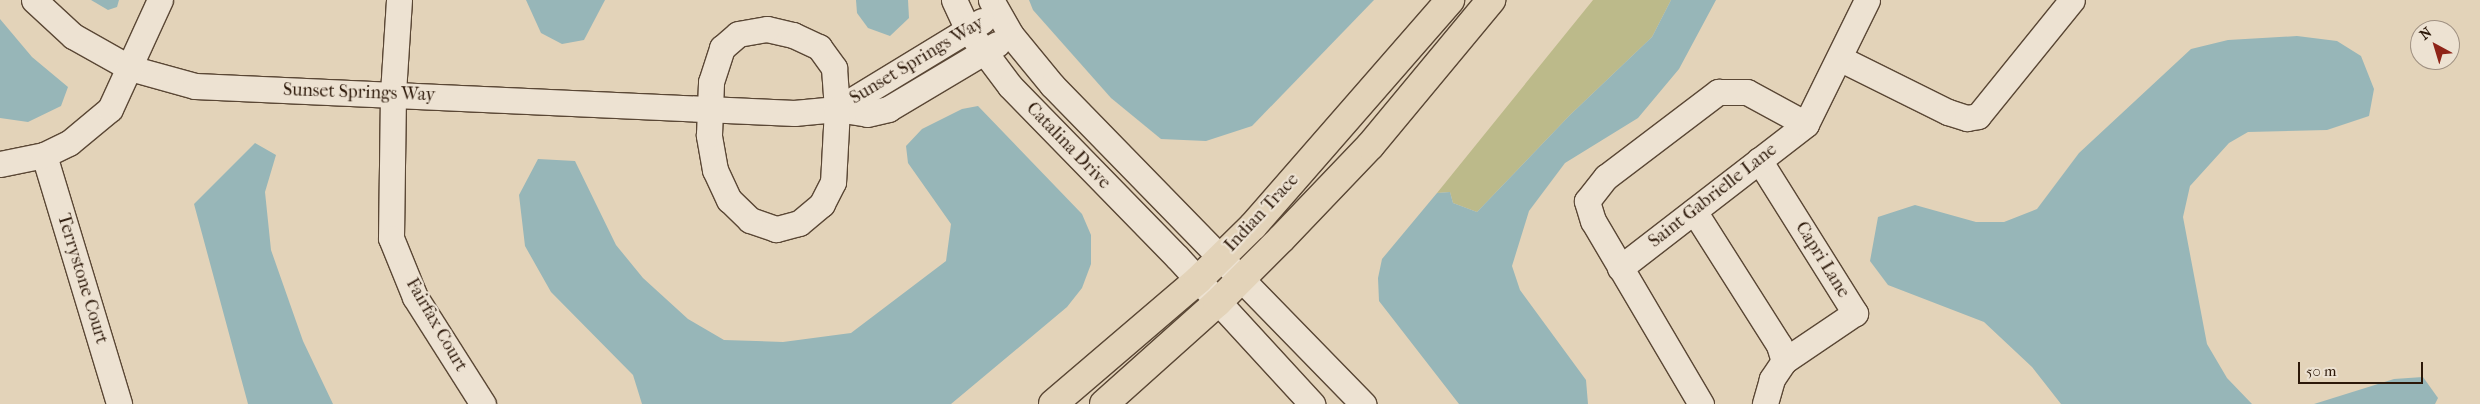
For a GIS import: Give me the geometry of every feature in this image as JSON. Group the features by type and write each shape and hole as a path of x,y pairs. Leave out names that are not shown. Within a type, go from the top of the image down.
{"main road":[{"name":"Indian Trace","path":"1053,404 1198,280 1222,256 1342,127 1450,0"},
{"name":"Indian Trace","path":"1104,404 1243,278 1370,146 1491,0"}],"street":[{"name":"Sunset Springs Way","path":"34,0 73,36 130,68 195,86 794,113 837,109 867,114 888,109 984,53 1011,35"},
{"path":"0,164 44,154 69,143 110,109 160,0"},
{"name":"Fairfax Court","path":"399,0 393,94 391,238 415,297 483,404"},
{"name":"Catalina Drive","path":"954,0 968,30 1010,86 1198,280 1217,303 1312,404"},
{"name":"Saint Gabrielle Lane","path":"1620,268 1806,124 1867,0"},
{"path":"1839,58 1948,112 1967,118 1978,116 2072,0"},
{"name":"Sunset Springs Way","path":"837,109 968,30 994,6"},
{"name":"Catalina Drive","path":"994,6 1011,35 1052,85 1222,256 1363,404"},
{"name":"Sunset Springs Way","path":"767,29 793,35 819,47 834,68 837,109 833,182 822,204 799,223 776,229 750,220 729,200 715,170 709,109 711,82 722,48 738,34 767,29"},
{"path":"1701,404 1592,221 1587,201 1606,177 1718,92 1747,92 1806,124"},
{"name":"Terrystone Court","path":"44,154 119,404"},
{"name":"Capri Lane","path":"1759,160 1855,313 1784,361 1772,379 1765,404"},
{"path":"1694,211 1779,345 1784,361"}],"shaded area":[{"path":"1593,0 1671,0 1652,37 1570,115 1477,212 1453,203 1450,192 1437,193"}],"water":[{"path":"91,0 119,0 117,7 108,10"},
{"path":"526,0 605,0 584,40 562,44 541,33"},
{"path":"856,0 908,0 909,18 890,36 868,28 857,13"},
{"path":"1029,0 1374,0 1252,126 1206,141 1161,139 1111,98 1033,10"},
{"path":"1671,0 1716,0 1679,69 1638,118 1565,163 1529,211 1512,266 1520,290 1586,380 1588,404 1459,404 1379,301 1378,278 1382,259 1437,193 1450,192 1453,203 1477,212 1570,115 1652,37"},
{"path":"0,19 32,57 68,87 61,106 28,122 0,118"},
{"path":"2297,36 2337,41 2361,56 2374,89 2369,116 2327,130 2248,132 2229,143 2190,186 2183,217 2207,344 2227,378 2252,404 2061,404 2032,367 1984,322 1888,285 1870,261 1878,217 1915,205 1976,222 2004,222 2037,209 2079,153 2191,49 2228,40"},
{"path":"978,106 1082,214 1091,235 1091,264 1082,288 1067,307 951,404 642,404 633,375 551,292 525,246 519,195 538,159 575,161 616,245 643,278 688,319 724,340 783,342 851,333 946,261 951,224 908,163 906,146 922,129 962,109"},
{"path":"255,143 276,155 265,192 271,250 303,341 333,404 248,404 194,204"},
{"path":"2423,377 2438,398 2435,404 2314,404 2394,379"}]}
